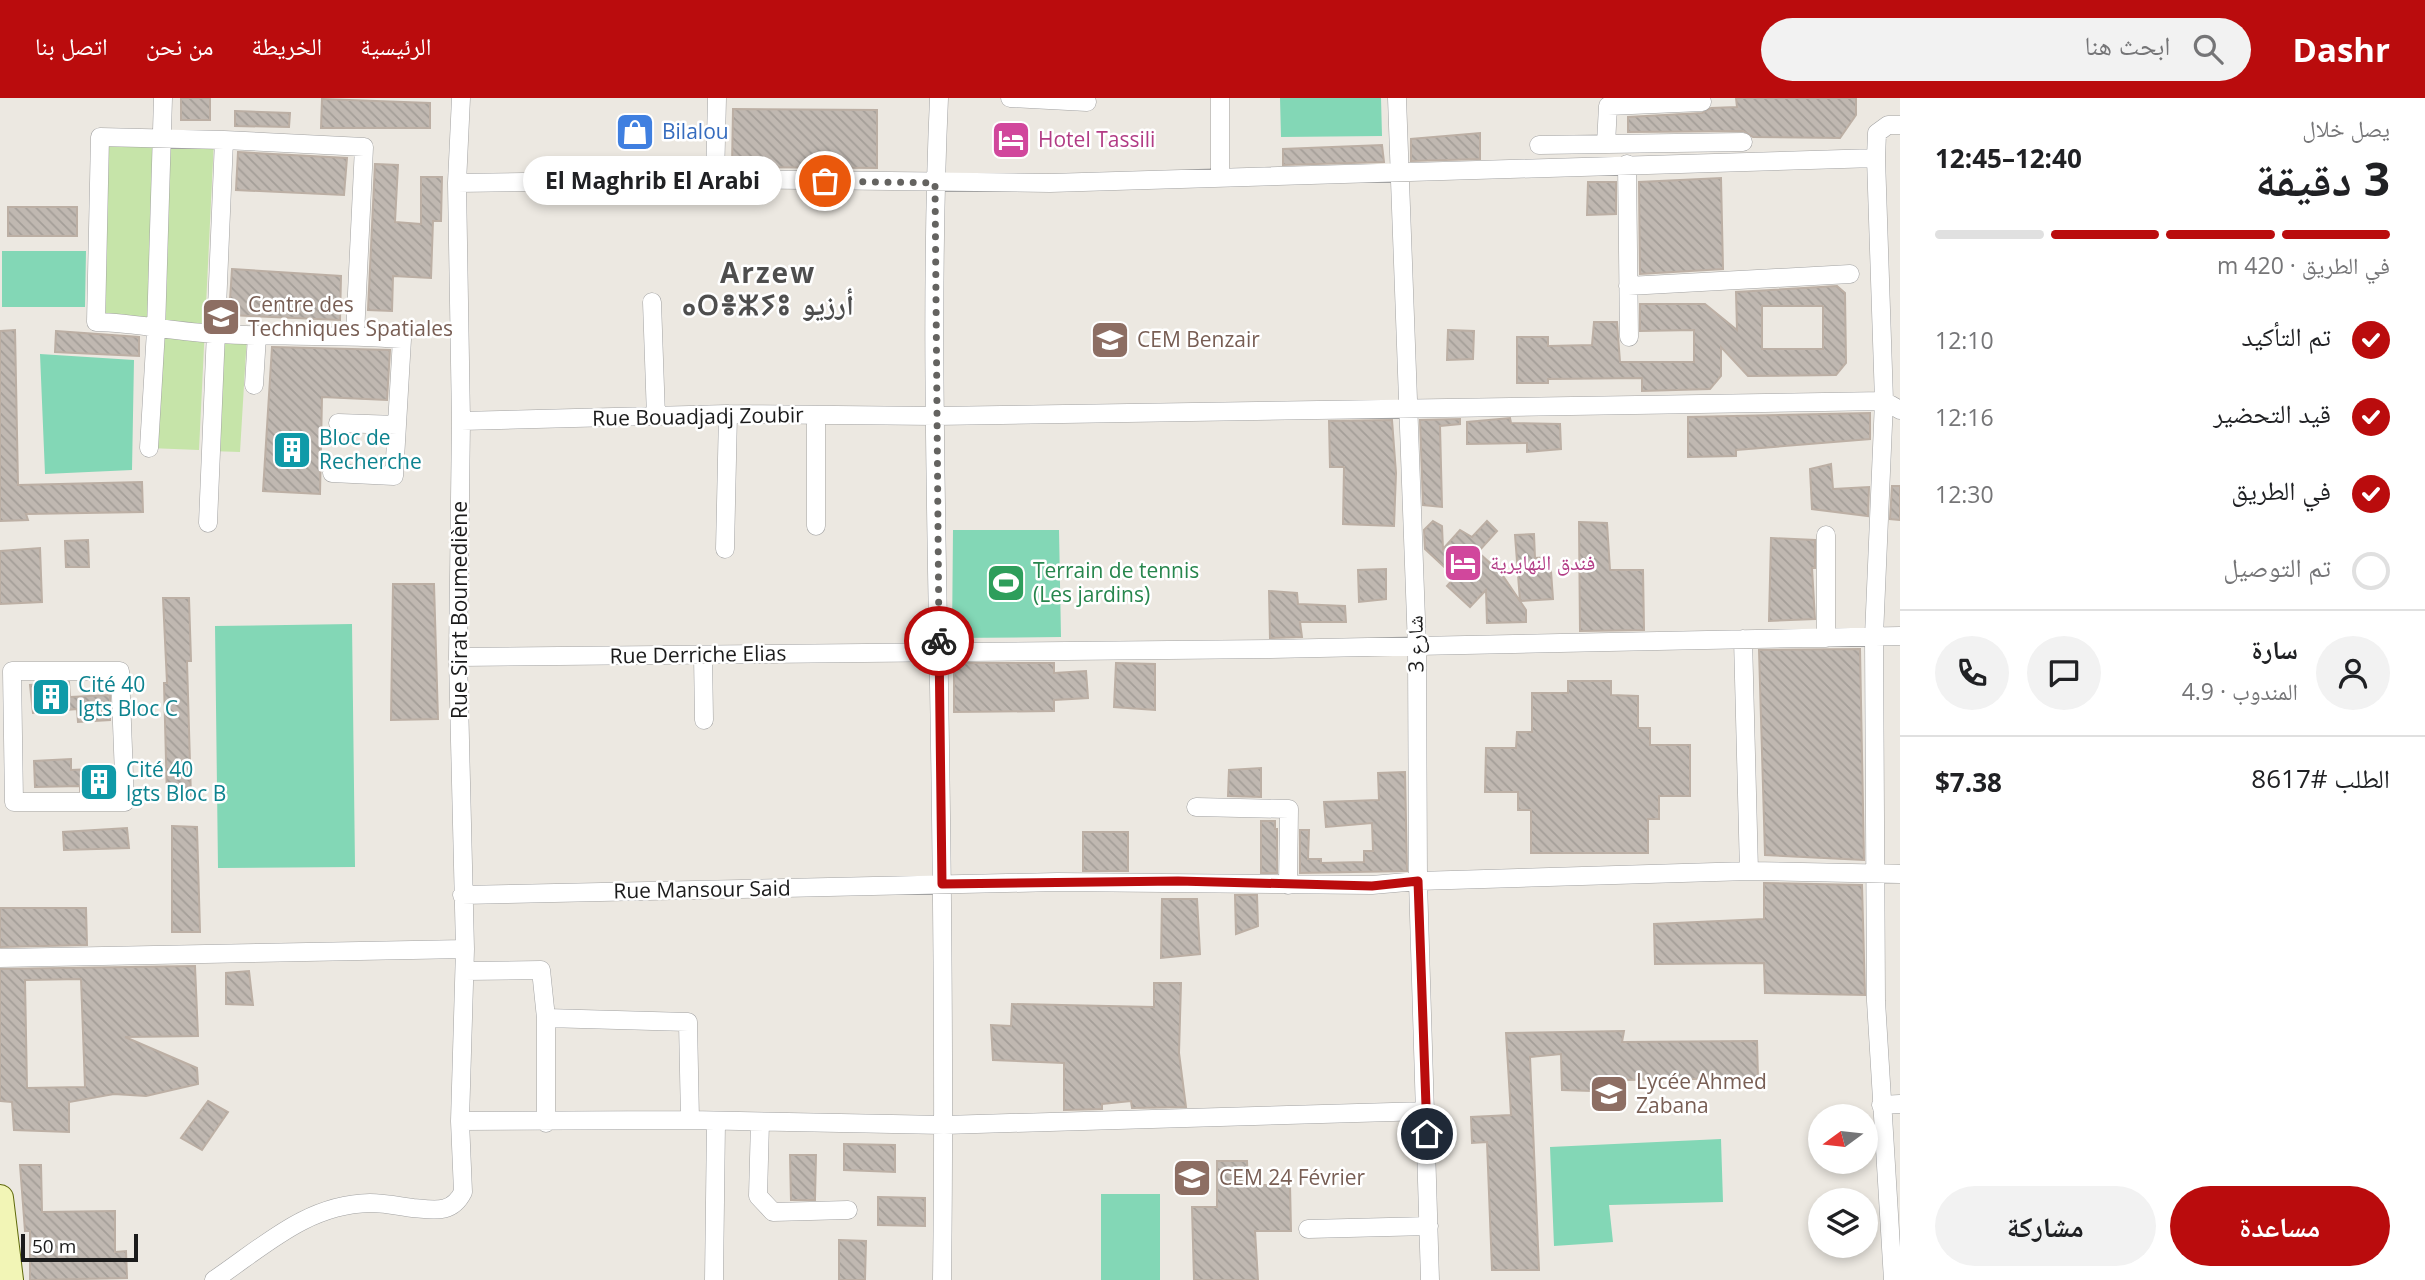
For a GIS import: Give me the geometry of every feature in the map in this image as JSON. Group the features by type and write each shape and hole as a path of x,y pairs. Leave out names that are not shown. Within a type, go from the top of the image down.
{"main road":[{"path":"0,1198 10,1280"}],"street":[{"path":"149,448 156,330 163,98"},
{"name":"Rue Sirat Boumediène","path":"214,1280 276,1234 302,1220 337,1208 370,1203 442,1211 450,1208 463,1192 460,1121 465,949 458,657 461,421 457,183 461,98"},
{"path":"715,179 717,98"},
{"path":"939,98 935,183 935,416 942,884 943,1280"},
{"path":"1010,98 1087,102"},
{"path":"1220,98 1220,177"},
{"name":"شارع 3","path":"1397,98 1417,647 1418,881 1430,1280"},
{"path":"1606,144 1608,106 1702,102"},
{"path":"1893,1280 1894,1191 1881,1105 1874,875 1874,636 1892,405 1876,158 1877,133 1888,125 1900,125"},
{"path":"332,474 394,476 402,339 355,335 218,334 156,330 148,324 96,322 100,136 364,146 355,335"},
{"path":"208,523 218,334 224,140"},
{"path":"1539,145 1743,142"},
{"path":"1629,337 1628,286 1634,164 1642,143"},
{"path":"457,183 715,179 935,183 1876,158"},
{"path":"1628,286 1850,274"},
{"path":"652,302 656,417"},
{"path":"254,385 257,335"},
{"name":"Rue Bouadjadj Zoubir","path":"461,421 728,414 935,416 1408,407 1892,405"},
{"path":"724,549 728,414"},
{"path":"816,416 816,526"},
{"path":"338,423 397,425"},
{"path":"1826,535 1826,638"},
{"name":"Rue Derriche Elias","path":"458,657 1417,647 1900,636"},
{"path":"1743,639 1749,871"},
{"path":"703,655 704,720"},
{"path":"120,670 125,802 14,802 7,768 12,671 120,670"},
{"path":"1196,807 1289,809 1288,885"},
{"name":"Rue Mansour Said","path":"462,895 1178,881 1372,886 1418,881 1749,871 1900,874"},
{"path":"0,958 465,949"},
{"path":"465,971 541,970 546,1018 546,1123"},
{"path":"546,1018 688,1022 690,1120"},
{"path":"1881,1105 1900,1104"},
{"path":"460,1121 546,1123 690,1120 944,1125 1427,1111"},
{"path":"714,1280 716,1122"},
{"path":"760,1122 758,1196 774,1212 848,1210"},
{"path":"1308,1229 1429,1226"}],"green space":[{"path":"1280,98 1381,98 1382,136 1281,137"},
{"path":"100,137 155,138 148,324 96,322"},
{"path":"162,137 214,140 199,450 149,448"},
{"path":"2,251 86,251 85,307 2,307"},
{"path":"218,334 247,335 240,452 210,451"},
{"path":"40,354 134,360 132,470 45,474"},
{"name":"Terrain de tennis (Les jardins)","path":"953,530 1059,530 1061,637 952,638"},
{"path":"352,624 355,867 218,868 215,626"},
{"path":"1721,1139 1723,1202 1609,1205 1613,1242 1554,1246 1550,1147"},
{"path":"1101,1194 1160,1194 1160,1280 1101,1280"}],"building":[{"path":"181,98 210,98 210,120 181,120"},
{"path":"1736,98 1856,98 1856,115 1840,138 1753,137 1743,131 1628,132 1628,117 1702,113 1711,108 1737,107"},
{"path":"322,99 430,103 430,128 321,128"},
{"path":"733,109 877,110 877,168 732,167"},
{"path":"235,111 290,113 289,127 235,126"},
{"path":"1480,133 1480,159 1411,161 1411,139"},
{"path":"1382,145 1384,162 1283,165 1283,149"},
{"path":"238,152 347,158 344,195 236,190"},
{"path":"375,164 398,165 395,222 421,224 421,177 442,177 441,221 433,221 431,278 393,276 392,311 368,310"},
{"path":"1721,178 1723,269 1640,274 1639,182"},
{"path":"1588,182 1616,182 1616,214 1587,215"},
{"path":"8,207 77,207 77,236 8,236"},
{"path":"232,269 341,276 340,320 229,315"},
{"path":"1837,286 1845,293 1846,363 1836,375 1748,376 1721,347 1721,376 1710,389 1642,391 1642,378 1548,379 1548,383 1517,383 1517,337 1548,337 1548,346 1592,345 1594,322 1617,322 1620,362 1694,362 1694,330 1640,331 1640,304 1705,304 1737,330 1736,292","holes":["1762,306 1823,306 1823,349 1762,349"]},
{"path":"15,330 18,485 142,482 143,512 26,514 28,520 0,521 0,331"},
{"path":"1448,330 1474,331 1473,359 1447,360"},
{"path":"56,331 139,337 139,356 55,352"},
{"path":"272,347 390,350 387,400 322,397 320,494 263,491"},
{"path":"1870,413 1870,439 1736,450 1736,456 1688,457 1688,417"},
{"path":"1510,418 1511,423 1560,424 1561,449 1527,452 1527,443 1467,444 1467,422"},
{"path":"1460,419 1460,424 1440,426 1442,507 1423,505 1420,420"},
{"path":"1392,420 1396,473 1394,526 1343,524 1344,467 1330,467 1329,421"},
{"path":"1831,464 1833,489 1869,487 1868,516 1812,509 1810,469"},
{"path":"1892,486 1900,486 1900,520 1890,519"},
{"path":"1433,521 1442,526 1443,549 1460,530 1472,537 1487,521 1497,531 1478,552 1501,573 1526,610 1526,622 1487,623 1486,590 1470,607 1447,586 1455,577 1425,549 1424,530"},
{"path":"1579,522 1607,523 1610,570 1643,570 1644,630 1580,631"},
{"path":"1534,534 1535,558 1550,557 1553,599 1520,601 1515,535"},
{"path":"1771,538 1815,540 1815,568 1812,568 1815,619 1769,621"},
{"path":"88,540 89,567 66,567 65,541"},
{"path":"40,548 42,602 0,604 0,551"},
{"path":"1386,569 1386,599 1359,602 1358,570"},
{"path":"393,584 434,584 438,719 391,720"},
{"path":"1269,591 1297,593 1298,604 1345,606 1346,622 1300,622 1302,637 1270,638"},
{"path":"163,598 189,598 191,661 187,661 191,798 167,799 164,683 167,683"},
{"path":"1860,649 1864,860 1765,855 1759,650"},
{"path":"954,663 1054,663 1054,673 1086,671 1088,698 1054,700 1054,711 954,712"},
{"path":"1116,663 1155,664 1155,710 1114,707"},
{"path":"1568,681 1611,681 1611,695 1638,696 1638,728 1650,728 1650,745 1690,745 1690,796 1659,796 1659,819 1648,819 1648,853 1531,853 1531,810 1518,810 1518,792 1485,792 1486,748 1516,748 1517,732 1532,732 1532,693 1568,693"},
{"path":"69,682 70,697 110,695 110,720 78,722 77,709 33,713 30,685"},
{"path":"71,759 71,770 112,768 113,791 80,791 80,786 35,787 34,761"},
{"path":"1261,768 1261,797 1228,796 1229,770"},
{"path":"1405,772 1407,871 1300,873 1300,830 1309,830 1308,859 1321,859 1321,863 1364,862 1364,851 1373,851 1372,823 1326,827 1324,802 1379,800 1378,773"},
{"path":"1261,821 1275,821 1277,873 1261,873"},
{"path":"172,826 197,827 200,932 172,932"},
{"path":"127,828 129,848 64,850 63,832"},
{"path":"1083,832 1128,832 1128,871 1083,871"},
{"path":"1764,883 1862,885 1865,995 1765,993 1764,963 1655,964 1654,924 1764,919"},
{"path":"1235,895 1257,895 1258,926 1236,934"},
{"path":"1162,899 1197,899 1200,954 1161,958"},
{"path":"0,908 86,908 87,945 0,947"},
{"path":"195,966 198,1036 125,1037 197,1068 198,1084 146,1096 114,1094 69,1102 69,1132 14,1130 12,1102 0,1101 0,969","holes":["81,979 85,1087 27,1088 25,980"]},
{"path":"249,971 253,1005 226,1004 226,973"},
{"path":"1154,983 1181,983 1179,1053 1186,1107 1132,1108 1131,1101 1102,1104 1102,1109 1064,1110 1064,1063 993,1060 991,1025 1011,1026 1012,1004 1154,1007"},
{"path":"1624,1031 1622,1042 1757,1041 1758,1078 1622,1080 1622,1092 1562,1090 1561,1054 1530,1057 1539,1270 1492,1270 1487,1142 1472,1143 1471,1117 1511,1115 1506,1033"},
{"path":"208,1101 228,1112 202,1150 181,1138"},
{"path":"844,1144 895,1145 895,1172 844,1170"},
{"path":"790,1155 816,1155 815,1200 791,1200"},
{"path":"1217,1161 1247,1161 1248,1185 1290,1185 1291,1231 1255,1231 1258,1280 1194,1280 1192,1207 1217,1207"},
{"path":"20,1165 41,1165 42,1212 115,1211 115,1252 126,1251 127,1278 30,1280 30,1231 25,1231"},
{"path":"878,1197 925,1198 925,1226 878,1225"},
{"path":"839,1240 866,1241 865,1280 839,1280"}],"way so far":[{"path":"825,181 935,183 939,641"}],"place":[{"name":"Bilalou","path":"635,132"},
{"name":"Hotel Tassili","path":"1011,140"},
{"name":"El Maghrib El Arabi","path":"825,181"},
{"name":"Centre des Techniques Spatiales","path":"221,317"},
{"name":"CEM Benzair","path":"1110,340"},
{"name":"Bloc de Recherche","path":"292,450"},
{"name":"فندق النهايرية","path":"1463,563"},
{"name":"Terrain de tennis (Les jardins)","path":"1006,583"},
{"name":"Cité 40 lgts Bloc C","path":"51,697"},
{"name":"Cité 40 lgts Bloc B","path":"99,782"},
{"name":"Lycée Ahmed Zabana","path":"1609,1094"},
{"name":"CEM 24 Février","path":"1192,1178"}],"district":[{"name":"Arzew ⴰⵔⴻⵣⵢⵓ أرزيو","path":"768,289"}],"route":[{"path":"939,641 942,884 1178,881 1372,886 1418,881 1427,1134"}]}
